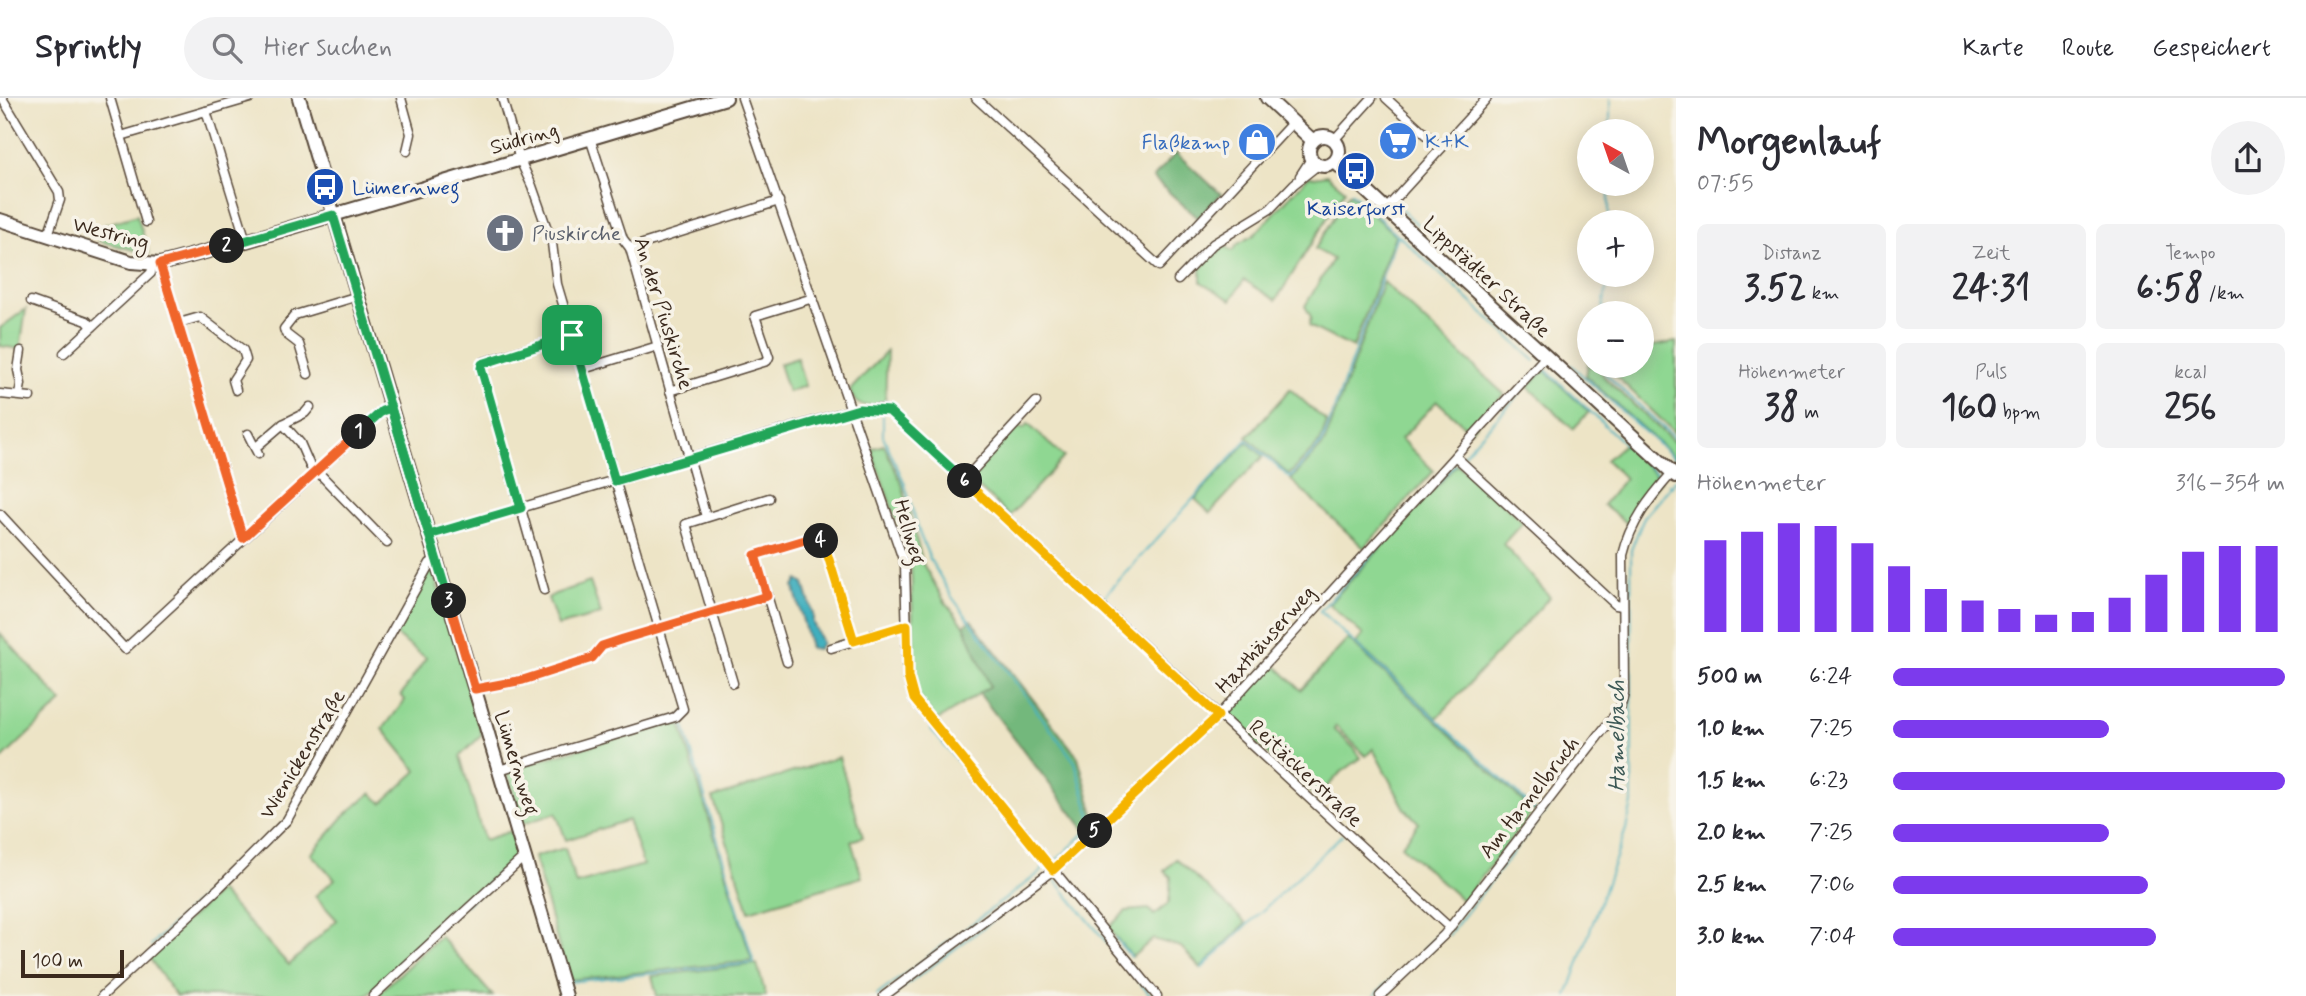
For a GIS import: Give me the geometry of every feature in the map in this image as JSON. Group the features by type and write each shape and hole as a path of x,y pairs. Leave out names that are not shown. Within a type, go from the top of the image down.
{"street":[{"path":"2,98 59,192 60,200 48,235"},
{"path":"110,98 146,222"},
{"path":"121,136 250,98"},
{"name":"Lümernweg","path":"299,98 566,996"},
{"path":"401,98 411,134 407,151"},
{"path":"499,770 675,717 683,709 557,284 552,243 520,160 502,98"},
{"name":"Südring","path":"333,215 726,98"},
{"name":"Hellweg","path":"743,98 905,565 908,677 914,699 1157,996"},
{"path":"976,98 1160,266 1293,122"},
{"path":"1267,98 1313,141"},
{"path":"1334,139 1372,98"},
{"path":"1386,98 1441,148"},
{"path":"1386,209 1487,98"},
{"path":"206,111 246,241"},
{"path":"1314,162 1309,149 1313,141 1323,136 1334,139"},
{"name":"An der Piuskirche","path":"590,138 623,239 630,247 706,517"},
{"path":"1314,162 1327,166 1335,162 1339,150 1334,139"},
{"path":"1178,280 1213,244 1270,209 1314,162"},
{"name":"Lippstädter Straße","path":"1335,162 1674,474"},
{"path":"630,247 779,201"},
{"name":"Westring","path":"0,220 131,262 157,264 333,215"},
{"path":"157,264 179,323 243,538"},
{"path":"64,353 151,273 157,264"},
{"path":"308,374 299,344 284,330 295,315 358,296"},
{"path":"670,391 767,362 769,357 755,316 813,298"},
{"path":"32,301 87,321 92,327"},
{"path":"179,323 200,317 243,350 246,360 233,380 236,390"},
{"path":"544,590 481,368 482,364 572,335"},
{"path":"583,369 658,346"},
{"path":"19,395 21,384 18,370 21,351"},
{"name":"Haxthäuserweg","path":"884,996 1053,870 1218,716 1546,356"},
{"path":"0,394 30,397"},
{"path":"964,480 1036,402"},
{"path":"248,434 257,451 283,424 305,413 310,407"},
{"path":"0,514 125,649 382,411 391,408"},
{"name":"Reitäckerstraße","path":"429,535 852,410 889,411 1450,928"},
{"path":"283,424 300,443 310,466 387,543"},
{"path":"1455,456 1616,605 1622,606"},
{"name":"Am Hamelbruch","path":"1380,996 1450,928 1620,708 1624,694 1623,555 1628,534 1642,509 1674,474"},
{"path":"733,683 686,524 769,498"},
{"path":"787,662 755,555 815,537 824,543 854,641"},
{"name":"Wienickenstraße","path":"102,996 220,887 287,820 430,563 436,560"},
{"path":"475,689 523,680 592,658 602,646 767,596"},
{"path":"831,648 907,625"},
{"path":"373,996 525,856"}],"green space":[{"path":"1176,153 1221,194 1198,218 1153,178"},
{"path":"1327,175 1345,190 1276,300 1244,280 1231,300 1201,282 1201,270 1207,261 1225,246 1233,251 1238,244 1254,235 1309,176"},
{"path":"1349,193 1395,235 1353,348 1309,326 1311,317 1305,306 1333,259 1315,249"},
{"path":"137,215 149,254 99,241 104,225"},
{"path":"1383,282 1504,394 1470,431 1437,401 1401,439 1434,471 1364,548 1291,480 1324,444"},
{"path":"26,309 20,349 0,346 0,328"},
{"path":"1676,342 1676,434 1618,378 1654,378 1654,346"},
{"path":"887,351 885,404 859,404 852,397 850,390"},
{"path":"797,358 805,386 788,392 779,364"},
{"path":"1544,370 1589,412 1573,429 1528,387"},
{"path":"1588,378 1605,378 1676,444 1676,459"},
{"path":"1290,389 1327,422 1320,442 1289,475 1247,437"},
{"path":"1028,424 1064,457 1010,516 973,482 972,475 1016,427 1024,428"},
{"path":"1247,442 1263,456 1210,513 1195,499"},
{"path":"1624,444 1661,480 1639,507 1629,525 1603,505 1625,478 1606,460"},
{"path":"884,445 902,484 923,564 945,602 964,625 991,686 936,721 915,686 911,562 871,449"},
{"path":"1457,464 1523,522 1503,544 1550,597 1437,718 1356,643 1363,635 1329,604"},
{"path":"429,571 433,571 482,735 460,756 484,840 511,831 515,857 366,996 176,996 150,959 150,955 219,891 289,965 337,920 315,896 335,879 311,854 345,815 371,793 382,803 417,771 383,729 405,700 401,695 426,658 394,634"},
{"path":"590,582 601,614 558,626 548,598"},
{"path":"971,620 1078,757 1096,821 1086,831 979,693 990,686 964,625"},
{"path":"0,633 62,702 0,761"},
{"path":"1348,639 1533,811 1463,901 1401,846 1419,823 1405,809 1373,749 1366,756 1336,726 1334,729 1361,758 1339,774 1317,798 1229,718 1229,712 1273,663 1301,690"},
{"path":"679,720 752,961 568,980 534,857 565,848 576,884 643,865 628,820 566,840 556,813 523,824 506,770"},
{"path":"839,757 863,837 851,841 862,877 749,911 713,798"},
{"path":"1176,859 1246,923 1201,968 1181,947 1153,939 1132,957 1108,928 1126,911 1149,909 1154,915 1169,903 1171,877 1164,871"},
{"path":"440,936 493,996 376,996"},
{"path":"757,964 766,996 657,996 652,976"}],"water":[{"path":"798,580 804,584 813,623 822,643 818,649 810,648 794,587"}],"waterway":[{"name":"Hamelbach","path":"1610,98 1610,119"},
{"path":"1100,601 1247,440 1290,478 1322,443 1397,235 1351,192"},
{"name":"Hamelbach","path":"1609,196 1609,210"},
{"path":"1396,204 1418,225"},
{"path":"1399,236 1535,361"},
{"name":"Hamelbach","path":"1604,301 1607,287"},
{"path":"1571,365 1676,460"},
{"path":"1528,385 1543,369 1546,370 1661,478"},
{"name":"Hamelbach","path":"1610,378 1676,440"},
{"path":"1463,455 1521,392"},
{"path":"883,416 883,436 904,482 930,559 952,597 1075,762 1093,825 1058,859 1050,860"},
{"path":"1455,464 1320,611 1535,810"},
{"name":"Hamelbach","path":"1567,996 1626,829 1632,803 1631,550 1644,517 1676,480"},
{"name":"Hamelbach","path":"1668,484 1672,487"},
{"path":"568,982 754,963 683,723"},
{"path":"931,729 1042,863"},
{"path":"1449,935 1553,801"},
{"path":"1202,968 1342,835"},
{"path":"1080,896 1062,874 1063,868 1095,837"},
{"path":"466,905 516,858 517,852"},
{"path":"876,996 1042,871 1044,865"},
{"path":"151,945 234,867"},
{"path":"892,996 1048,879"},
{"path":"1056,881 1151,996"},
{"path":"1423,950 1443,930"},
{"path":"1115,938 1131,957"},
{"path":"1374,996 1400,971"}],"place":[{"name":"K+K","path":"1398,141"},
{"name":"Flaßkamp","path":"1257,142"},
{"name":"Kaiserforst","path":"1356,171"},
{"name":"Lümernweg","path":"325,187"},
{"name":"Piuskirche","path":"505,233"}],"route":[{"path":"572,335 482,364 488,397 521,508 429,535 391,408 382,411 243,538 160,264 333,215 358,296 385,390 391,408 475,689 523,680 592,658 602,646 767,596 755,555 815,537 824,543 854,641 907,625 908,677 914,699 1053,870 1218,716 889,411 852,410 615,481 572,335"}]}
